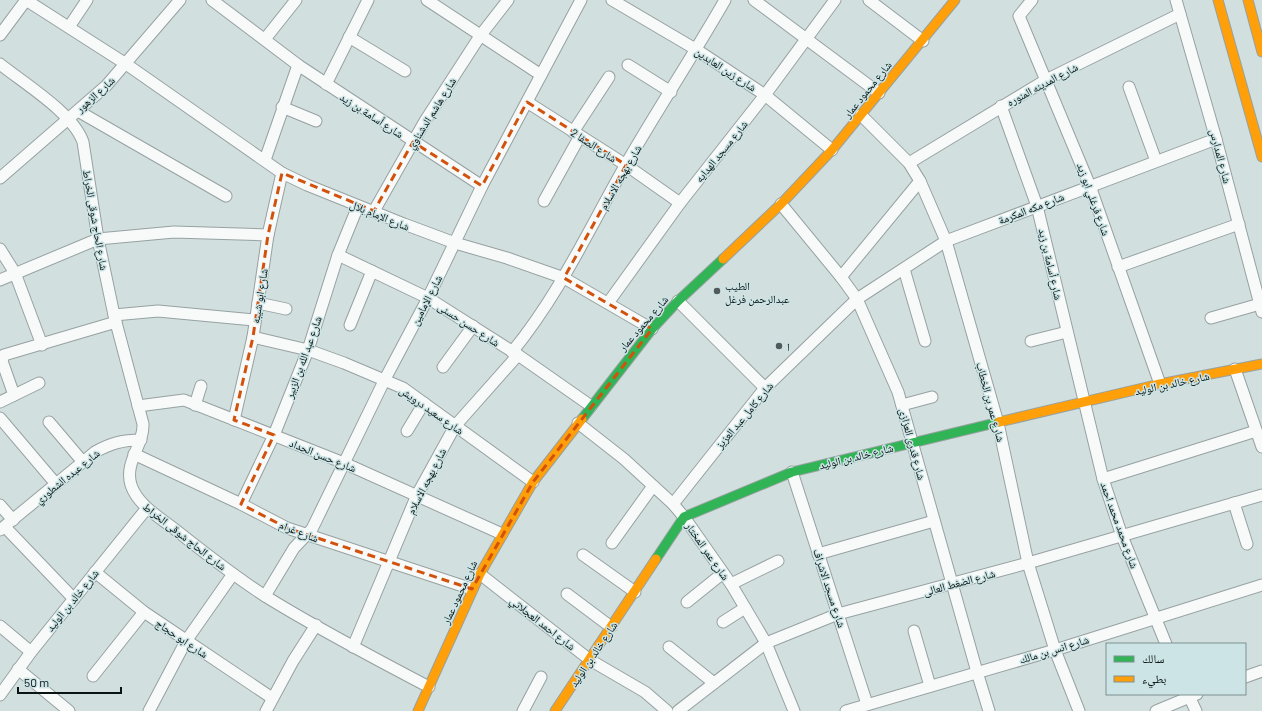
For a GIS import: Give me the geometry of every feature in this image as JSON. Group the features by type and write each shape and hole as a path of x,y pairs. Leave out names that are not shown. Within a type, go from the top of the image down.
{"street":[{"path":"0,34 26,0"},
{"name":"شارع الإمام بلال","path":"26,0 126,64 282,173 358,206 455,243 507,258 564,278 652,329"},
{"path":"69,27 87,0"},
{"name":"شارع الزهور","path":"0,178 106,86 180,0"},
{"name":"شارع أسامة بن زيد","path":"212,0 298,65 482,186"},
{"path":"265,39 296,0"},
{"path":"326,84 348,37 368,0"},
{"path":"427,0 541,75"},
{"name":"شارع هاشم الدشناوي","path":"374,211 413,142 480,36 508,0"},
{"name":"شارع الإمامين","path":"265,596 294,548 308,536 385,379 428,298 482,186 581,0"},
{"name":"شارع زين العابدين","path":"612,0 697,50 765,95 832,150"},
{"name":"شارع بهجه الاسلام","path":"354,646 417,495 455,426 515,353 564,278 626,165 697,50 725,0"},
{"path":"754,0 879,93"},
{"name":"شارع مسجد الهدايه","path":"608,303 680,203 765,95 835,0"},
{"path":"868,0 923,41"},
{"name":"شارع محمود عمار","path":"418,711 472,589 533,482 652,329 678,301 780,204 832,150 923,41 955,0"},
{"name":"شارع فرغلي ابو زيد","path":"1032,0 1019,16 1090,186 1160,384"},
{"name":"شارع المدارس","path":"1176,0 1216,139 1261,308"},
{"path":"1218,0 1262,157"},
{"path":"1248,0 1262,52"},
{"name":"شارع المدينه المنوره","path":"909,163 1046,80 1180,14"},
{"path":"348,37 405,71"},
{"name":"شارع الحاج شوقى الخراط","path":"0,64 68,118 80,133 83,142 98,239 115,318 143,424 141,440 131,464 131,484 140,501 233,574 265,596 429,687"},
{"path":"265,160 282,107 298,65"},
{"path":"628,65 671,92"},
{"path":"544,201 577,134 609,77"},
{"path":"1129,87 1156,161"},
{"name":"شارع الصفا 2","path":"527,102 626,165 680,203"},
{"name":"شارع أسامة بن زيد","path":"1001,106 1038,206 1084,402"},
{"path":"282,107 316,121"},
{"path":"78,111 226,196"},
{"name":"شارع عمر بن الخطاب","path":"861,115 909,163 920,181 946,241 998,423 1028,563 1055,650 1079,711"},
{"name":"شارع مكه المكرمة","path":"857,299 946,241 1216,139"},
{"name":"شارع ابو شيبه","path":"234,420 253,337 254,320 268,235 282,173"},
{"path":"841,277 920,181"},
{"name":"شارع قدرى العزازى","path":"780,204 841,277 857,299 898,392 976,672 990,711"},
{"name":"شارع عبد الله بن الزبير","path":"241,504 274,435 308,350 338,255 358,206"},
{"path":"1118,267 1239,224"},
{"path":"0,280 98,239 174,232 268,235"},
{"path":"0,249 15,273 42,345"},
{"name":"شارع حسن حسنى","path":"338,255 428,298 515,353 591,406"},
{"path":"904,269 925,341"},
{"path":"350,325 372,271"},
{"name":"شارع كامل عبد العزيز","path":"673,504 765,388 857,299"},
{"path":"678,301 765,388"},
{"path":"258,303 286,309"},
{"path":"1211,318 1261,308"},
{"path":"14,394 2,361 3,357 42,345 115,318 164,311 254,320"},
{"path":"443,366 473,326"},
{"path":"1031,341 1067,332"},
{"name":"شارع سعيد درويش","path":"253,337 308,350 385,379 403,388 533,482"},
{"name":"شارع خالد بن الوليد","path":"555,711 684,517 792,472 1160,384 1262,364"},
{"path":"1235,369 1262,448"},
{"path":"0,402 39,383"},
{"path":"196,405 201,386"},
{"path":"902,405 932,397"},
{"name":"شارع حسن الحداد","path":"138,406 184,400 344,463 502,534"},
{"name":"شارع محمد محمد احمد","path":"1084,402 1103,479 1122,536 1166,643"},
{"path":"407,431 424,403"},
{"path":"0,418 56,484"},
{"path":"49,422 83,462"},
{"name":"شارع عمر المختار","path":"578,423 624,459 673,504 684,517 724,573 766,643 794,711"},
{"path":"1103,479 1256,431"},
{"name":"شارع عبده الشطوري","path":"6,526 83,462 109,444 125,440 141,440"},
{"name":"شارع غرام","path":"134,454 241,504 288,528 308,536 472,589"},
{"name":"شارع مسجد الاشراف","path":"792,472 867,704"},
{"path":"612,544 653,486"},
{"name":"شارع الضغط العالى","path":"681,710 766,643 838,614 1028,563 1262,495"},
{"path":"1234,503 1247,544"},
{"path":"0,505 6,526 74,599"},
{"name":"شارع خالد بن الوليد","path":"0,695 30,652 147,508"},
{"path":"818,554 934,521"},
{"path":"583,555 635,592"},
{"path":"731,584 778,561"},
{"name":"شارع ابو حجاج","path":"95,572 144,612 272,698"},
{"path":"687,602 724,573"},
{"path":"149,711 186,641 233,574"},
{"name":"شارع احمد العجلاتي","path":"480,574 590,660 645,692 667,711"},
{"name":"شارع انس بن مالك","path":"846,711 1055,650 1262,585"},
{"path":"567,594 611,627"},
{"path":"722,622 745,608"},
{"path":"93,676 144,612"},
{"path":"266,711 272,698 316,625"},
{"path":"0,626 30,652"},
{"path":"914,632 930,686"},
{"path":"669,647 714,683"},
{"path":"18,669 69,711"},
{"path":"1246,677 1262,671"},
{"path":"523,711 541,677"},
{"path":"1156,711 1192,695 1196,711"}],"highlighted area":[{"path":"527,102 626,165 564,278 652,329 533,482 472,589 287,528 241,504 274,435 234,420 253,337 268,235 282,173 374,211 413,142 482,186"}],"traffic: fast":[{"path":"582,419 652,329 678,301 723,259"},
{"path":"656,559 684,517 792,472 999,422"}],"traffic: slow":[{"path":"723,259 781,204 832,150 955,0"},
{"path":"1218,0 1262,157"},
{"path":"1248,0 1262,52"},
{"path":"999,422 1160,384 1262,364"},
{"path":"418,711 480,574 533,482 582,419"},
{"path":"555,711 656,559"}],"place":[{"name":"الطيب عبدالرحمن فرغل","path":"717,291"},
{"name":"ا","path":"779,346"}]}
